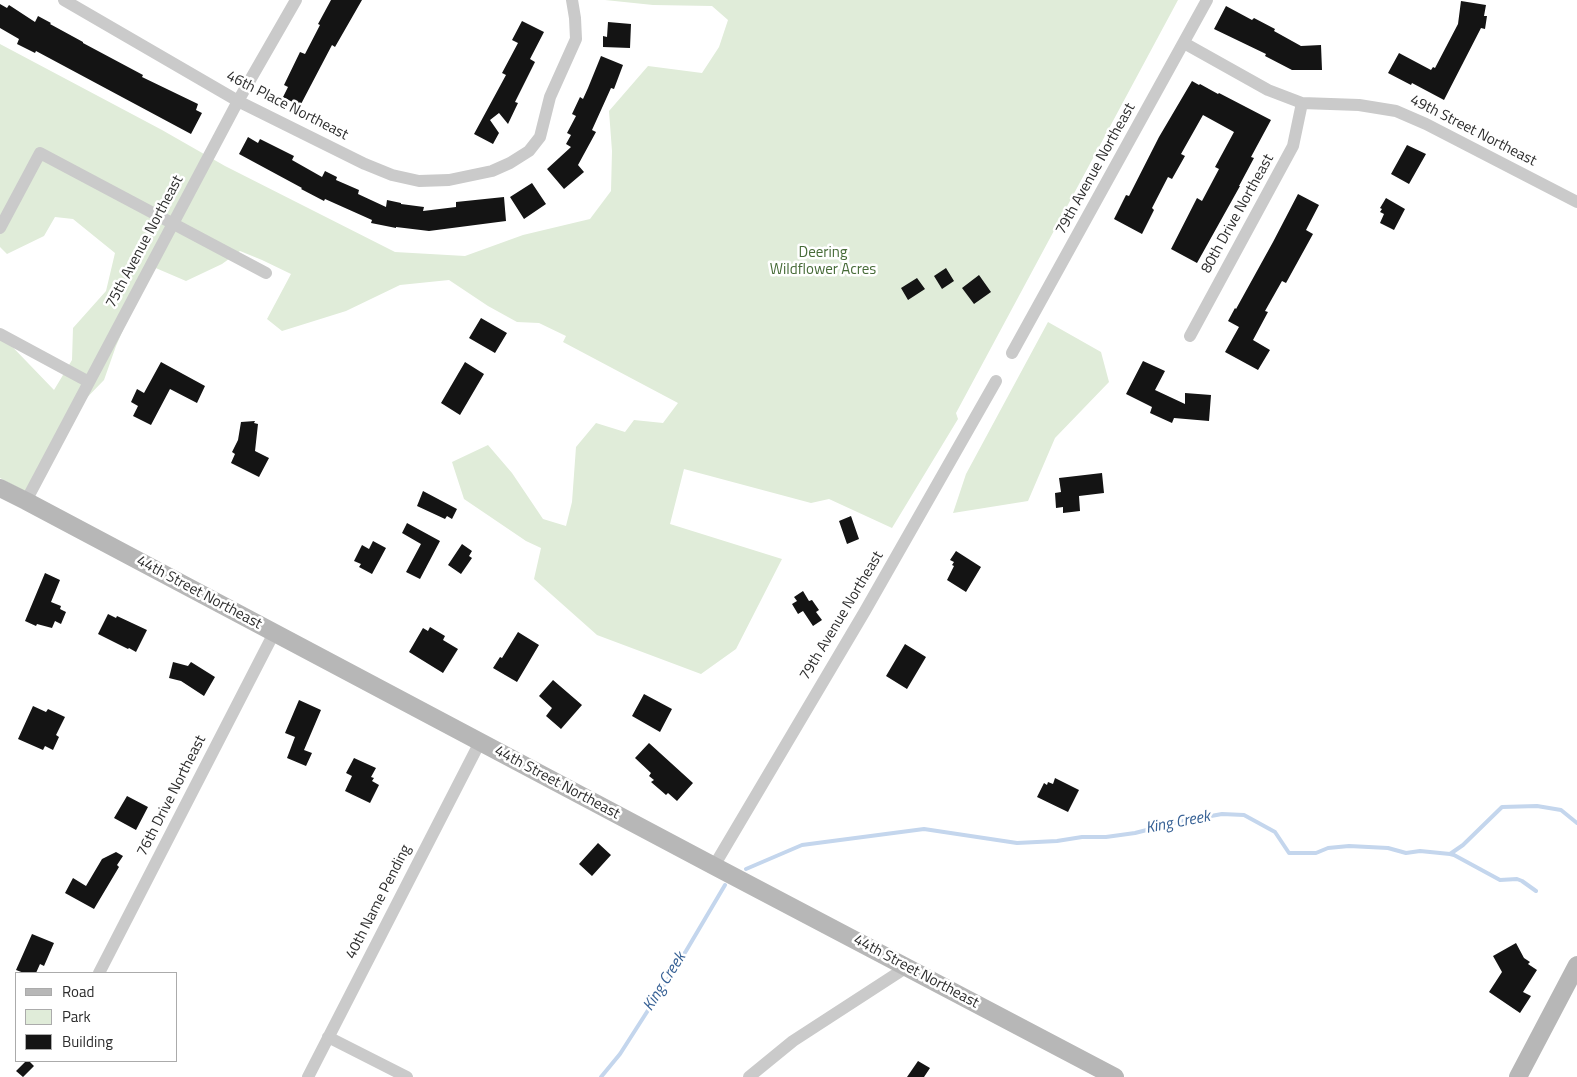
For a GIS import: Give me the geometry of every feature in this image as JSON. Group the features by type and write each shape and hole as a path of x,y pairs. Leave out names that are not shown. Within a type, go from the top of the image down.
{"street":[{"name":"46th Place Northeast","path":"64,0 238,101 365,164 392,175 418,182 449,180 492,171 510,164 530,151 540,137 550,97 576,39 576,18 572,0"},
{"name":"75th Avenue Northeast","path":"26,501 238,101 296,0"},
{"name":"79th Avenue Northeast","path":"1012,353 1207,0"},
{"name":"49th Street Northeast","path":"1184,43 1268,90 1302,103 1360,105 1396,110 1577,202"},
{"name":"80th Drive Northeast","path":"1190,336 1293,146 1302,103"},
{"path":"0,228 40,153 266,273"},
{"path":"0,334 89,382"},
{"name":"79th Avenue Northeast","path":"714,866 865,611 996,381"},
{"name":"44th Street Northeast","path":"0,488 1115,1077"},
{"name":"76th Drive Northeast","path":"100,972 274,633"},
{"name":"40th Name Pending","path":"308,1077 480,742"},
{"path":"1518,1077 1577,965"},
{"path":"749,1077 793,1041 907,967"},
{"path":"328,1037 407,1077"}],"green space":[{"name":"Deering Wildflower Acres","path":"605,0 1178,0 956,413 958,419 892,528 829,499 811,503 684,469 670,524 782,559 736,649 701,674 597,635 534,579 541,548 526,541 464,499 452,462 488,445 512,473 543,519 566,526 572,502 576,447 596,423 625,432 634,420 663,423 678,403 563,342 566,336 539,323 517,322 488,306 449,280 400,285 346,311 282,331 267,319 291,274 240,251 222,264 186,281 151,266 116,346 104,380 75,410 32,495 0,478 0,340 2,336 54,390 72,360 73,328 106,291 115,253 73,219 55,217 44,236 7,254 0,247 0,44 162,130 225,166 395,252 465,256 523,235 590,219 611,191 612,151 609,111 648,66 702,73 719,47 728,20 712,6 653,5"},
{"path":"1048,322 1101,352 1109,382 1055,438 1028,501 953,513 966,474"}],"building":[{"path":"331,0 362,0 335,47 332,45 300,106 283,97 288,87 284,85 300,52 305,54"},
{"path":"1461,1 1486,5 1484,16 1487,16 1485,29 1481,28 1444,100 1388,73 1399,53 1431,70 1433,67 1435,68 1458,24"},
{"path":"0,4 7,8 9,5 35,22 38,16 143,75 142,77 198,104 196,110 202,113 191,134 36,51 35,53 17,44 19,39 0,28"},
{"path":"1226,6 1252,20 1254,18 1275,29 1274,31 1301,46 1321,45 1322,70 1292,70 1265,56 1266,54 1214,29"},
{"path":"522,21 544,32 530,59 535,62 515,102 518,103 508,124 499,113 490,120 499,133 493,144 474,134 506,75 502,73 518,43 512,40"},
{"path":"608,22 631,24 630,48 603,47 603,36 607,37"},
{"path":"601,56 623,65 614,89 611,88 592,130 596,132 578,165 584,172 564,189 547,169 571,147 566,144 571,135 567,133 576,116 572,114 580,97 583,99"},
{"path":"1192,81 1271,120 1251,157 1254,158 1240,186 1197,263 1171,249 1197,198 1202,201 1219,169 1215,167 1234,132 1203,115 1181,154 1185,156 1172,179 1168,177 1152,208 1154,210 1142,234 1114,219 1126,195 1129,196 1159,137"},
{"path":"248,137 258,143 260,139 294,156 292,160 322,177 325,171 337,177 336,180 359,190 358,194 386,207 387,200 424,207 423,211 456,207 456,202 504,197 506,221 429,231 396,228 371,223 372,220 325,199 324,201 239,154"},
{"path":"1407,145 1426,154 1409,184 1391,174"},
{"path":"532,183 546,204 524,219 510,197"},
{"path":"1298,194 1319,205 1306,230 1313,234 1286,283 1282,281 1265,311 1268,312 1253,340 1270,350 1258,370 1225,352 1239,327 1228,321"},
{"path":"1386,198 1405,209 1394,230 1380,223 1384,214 1380,212 1382,209 1380,208"},
{"path":"946,268 954,281 942,289 934,276"},
{"path":"979,275 991,292 974,304 962,288"},
{"path":"917,278 925,289 908,300 901,288"},
{"path":"481,318 507,333 495,353 469,338"},
{"path":"1143,361 1165,371 1155,390 1185,404 1185,393 1211,395 1209,421 1174,418 1172,423 1150,413 1152,407 1126,394"},
{"path":"161,362 205,386 197,403 170,389 151,425 133,416 138,406 131,402 137,389 144,393"},
{"path":"465,362 484,374 460,415 441,403"},
{"path":"255,421 254,423 258,424 255,451 269,458 259,477 231,463 235,454 232,452 238,440 241,422"},
{"path":"1102,473 1104,493 1079,496 1080,511 1063,513 1063,507 1056,508 1055,493 1061,492 1059,478"},
{"path":"423,491 457,509 452,519 447,516 445,519 417,506"},
{"path":"851,516 859,539 847,544 839,521"},
{"path":"407,523 440,541 420,579 406,572 421,544 402,533"},
{"path":"373,541 386,548 372,574 359,567 361,564 354,561 362,545 369,549"},
{"path":"462,544 472,551 469,556 472,558 461,574 448,565"},
{"path":"956,551 981,567 966,592 947,580 954,566 952,565 954,562 950,560"},
{"path":"45,573 60,580 51,602 61,606 60,609 66,612 61,624 55,621 52,628 37,624 36,626 25,621"},
{"path":"803,591 809,601 812,600 819,610 816,612 822,620 813,626 803,611 798,614 792,604 797,601 794,597"},
{"path":"108,614 116,618 117,616 147,630 136,652 98,634"},
{"path":"430,627 445,636 443,640 458,649 443,673 409,652 423,628 428,631"},
{"path":"518,632 539,645 517,682 493,668 500,657 502,658"},
{"path":"905,644 926,657 907,689 886,676"},
{"path":"173,662 188,666 191,662 215,677 204,696 181,681 169,678"},
{"path":"553,680 582,705 561,729 546,716 552,708 539,696"},
{"path":"644,694 672,709 660,732 632,716"},
{"path":"299,700 321,710 304,750 312,753 306,766 287,758 295,737 285,733"},
{"path":"33,706 46,712 48,709 65,717 56,735 59,737 53,750 45,746 43,750 18,739"},
{"path":"649,743 693,783 677,801 668,793 666,795 651,782 654,780 649,776 651,773 635,758"},
{"path":"354,758 376,768 371,777 374,778 372,781 379,785 370,803 345,791 352,776 346,773"},
{"path":"1055,778 1079,790 1068,812 1037,797 1044,783 1047,785 1048,782 1053,784"},
{"path":"127,796 148,807 136,830 114,818"},
{"path":"598,843 611,855 592,876 579,864"},
{"path":"116,852 123,856 117,865 119,867 94,909 65,893 73,878 86,886 102,859"},
{"path":"32,934 54,943 44,966 40,964 36,972 16,970"},
{"path":"1516,943 1524,958 1530,962 1528,964 1537,970 1523,992 1531,996 1520,1013 1489,992 1502,972 1493,956"},
{"path":"918,1061 930,1068 924,1077 907,1077"},
{"path":"25,1062 30,1062 34,1066 23,1077 16,1071"}],"waterway":[{"name":"King Creek","path":"1450,854 1463,845 1502,807 1537,806 1561,810 1577,823"},
{"name":"King Creek","path":"746,869 802,845 924,829 1017,843 1057,841 1135,833 1178,822 1222,814 1244,815 1275,832 1289,853 1316,853 1328,848 1349,846 1388,848 1406,853 1420,851 1450,854 1500,880 1517,879 1536,891"},
{"name":"King Creek","path":"601,1077 620,1054 686,951 725,885"}]}
